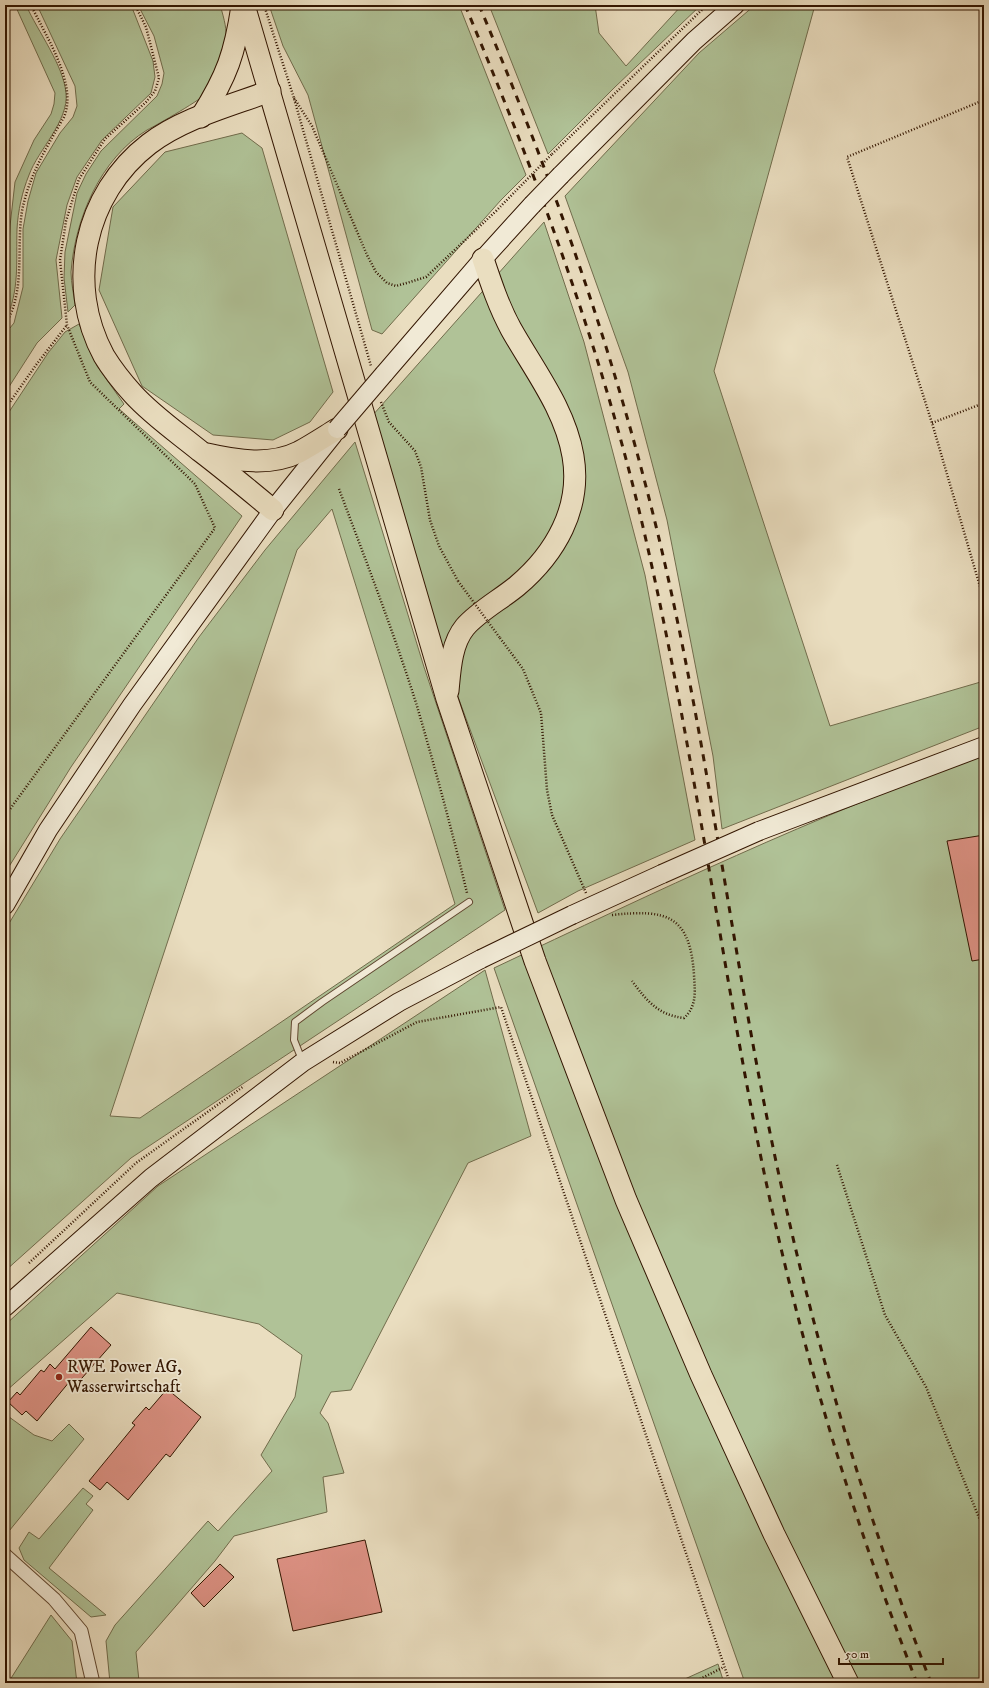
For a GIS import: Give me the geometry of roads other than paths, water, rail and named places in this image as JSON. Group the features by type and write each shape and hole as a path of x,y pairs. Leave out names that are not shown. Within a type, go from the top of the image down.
{"main road":[{"path":"243,5 270,91 446,700 535,961 626,1200 701,1375 744,1469 848,1683"},
{"path":"201,117 226,74 234,52 243,5"},
{"path":"5,905 48,830 132,705 273,510 378,374 482,259 560,176 694,41 735,5"},
{"path":"270,91 201,117 169,131 149,144 132,158 116,177 103,198 93,220 86,245 83,268 84,291 88,316 104,356 134,394 148,408 273,510"},
{"path":"446,700 456,644 464,628 476,617 517,587 542,563 563,530 571,506 575,482 573,456 559,412 510,328 495,296 482,259"},
{"path":"203,452 230,459 254,461 280,458 298,452 337,429"},
{"path":"5,1307 152,1178 307,1059 400,1002 481,959 572,915 759,831 984,746"}],"street":[{"path":"5,1554 54,1599 81,1631 93,1683"}],"lane":[{"path":"307,1059 294,1040 295,1022 365,972 469,902"}],"railway":[{"path":"465,5 517,133 565,262 587,328 626,460 660,603 689,755 757,1138 788,1277 825,1414 846,1482 868,1550 917,1683"},
{"path":"479,5 530,131 577,258 618,386 637,452 673,600 690,683 763,1098 780,1180 810,1308 827,1371 865,1497 931,1683"}],"place":[{"name":"RWE Power AG, Wasserwirtschaft","path":"59,1377"}]}
